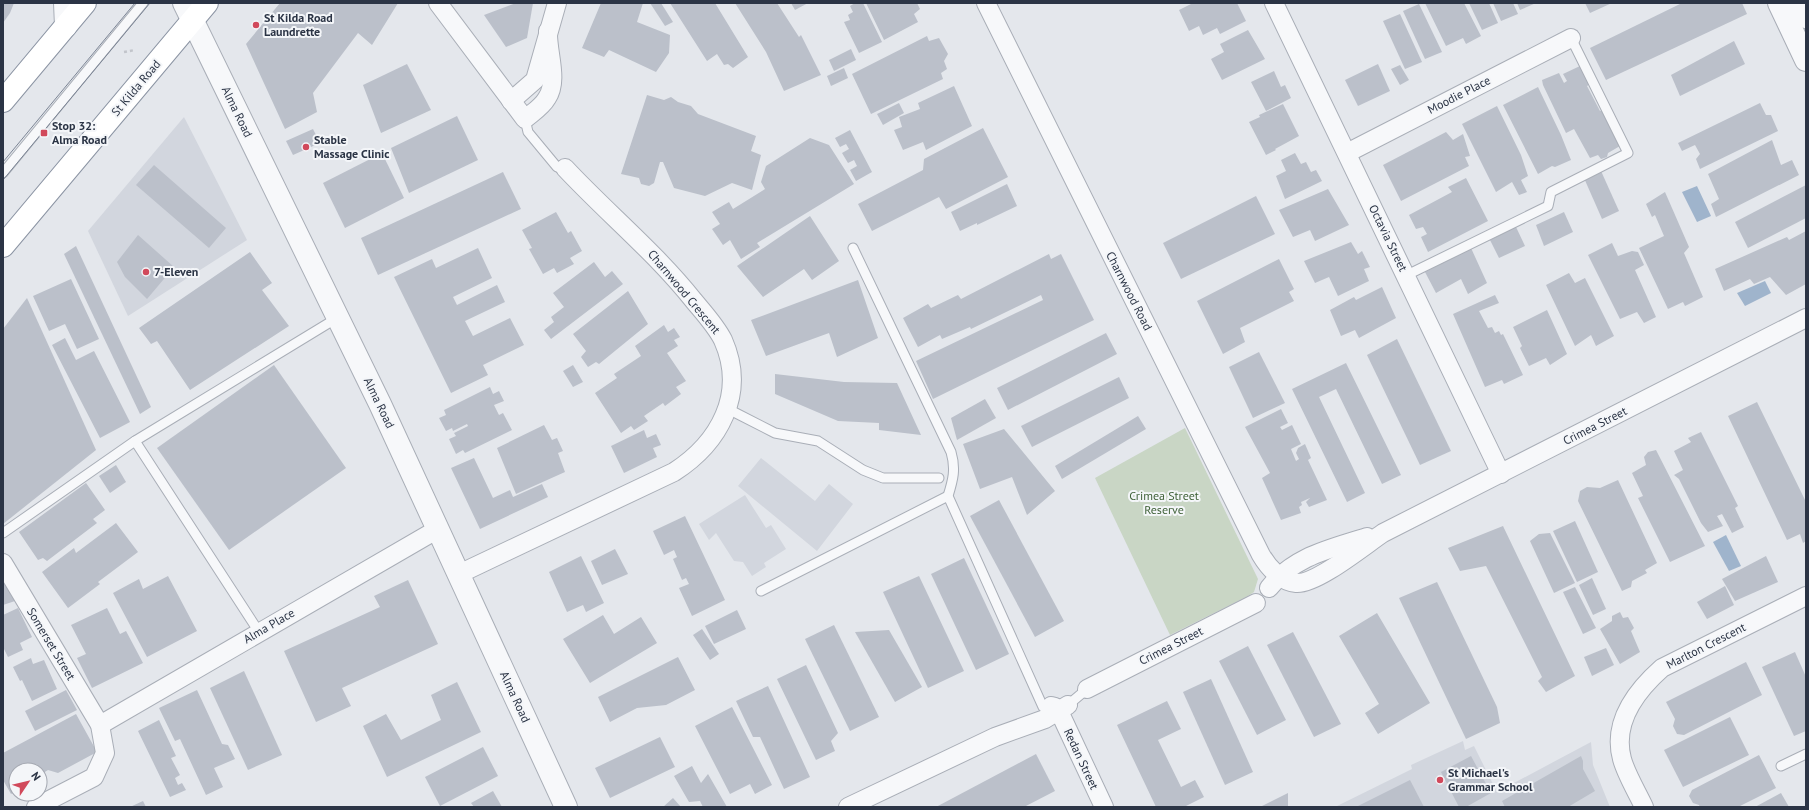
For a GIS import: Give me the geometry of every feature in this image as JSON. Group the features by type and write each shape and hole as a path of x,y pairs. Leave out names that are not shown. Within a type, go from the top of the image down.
{"highway":[{"path":"3,101 86,3"},
{"name":"St Kilda Road","path":"3,246 188,12 207,3"}],"street":[{"path":"65,3 66,26"},
{"name":"Charnwood Crescent","path":"438,3 525,119"},
{"path":"511,101 535,80 557,3"},
{"name":"Charnwood Road","path":"986,3 1261,555 1269,567 1274,582"},
{"name":"Octavia Street","path":"1274,3 1407,276 1501,474"},
{"path":"1779,3 1806,60"},
{"path":"1799,3 1806,17"},
{"name":"Alma Road","path":"188,12 380,404 566,807"},
{"path":"525,119 544,102 551,89 553,77 548,49 548,31"},
{"name":"Moodie Place","path":"1347,153 1571,38"},
{"name":"Charnwood Crescent","path":"459,574 674,472 702,449 721,425 728,410 731,397 730,370 725,345 713,324 679,283 647,248 586,191 565,168"},
{"name":"Crimea Street","path":"1274,582 1305,582 1328,570 1383,533 1806,318"},
{"name":"Alma Place","path":"100,725 438,529"},
{"name":"Somerset Street","path":"3,563 100,725"},
{"name":"Marlton Crescent","path":"1644,807 1622,759 1620,738 1624,717 1632,700 1645,683 1662,668 1806,596"},
{"name":"Crimea Street","path":"1087,689 1256,603"},
{"name":"Crimea Street","path":"848,807 1057,708"},
{"name":"Redan Street","path":"1057,708 1104,807"},
{"path":"36,807 94,776 105,753 100,725"}],"lane":[{"path":"3,173 143,3"},
{"path":"1407,276 1548,206 1551,192 1628,153 1571,38"},
{"name":"Charnwood Crescent","path":"525,119 528,132 557,167 565,168"},
{"path":"853,248 951,452 954,461 954,472 948,496 1057,708"},
{"path":"3,533 135,441 337,318"},
{"path":"728,410 774,433 818,441 863,470 883,478 939,478"},
{"path":"135,441 259,632"},
{"path":"761,592 948,496"},
{"name":"Crimea Street","path":"1256,603 1274,582"},
{"name":"Crimea Street","path":"1057,708 1087,689"},
{"path":"1781,766 1806,754"}],"path":[{"path":"120,53 135,50"}],"shaded area":[{"name":"7-Eleven","path":"184,117 247,240 128,316 88,231"},
{"path":"761,458 815,501 829,484 853,504 817,551 738,486"},
{"path":"745,495 766,528 771,525 786,549 764,563 766,567 752,576 743,562 734,561 716,533 709,540 699,524"},
{"name":"St Michael's Grammar School","path":"1463,741 1465,750 1474,746 1497,792 1591,742 1593,765 1610,807 1335,807 1412,769 1411,765"}],"green space":[{"name":"Crimea Street Reserve","path":"1185,428 1258,579 1254,592 1248,596 1170,635 1095,478"}],"water":[{"path":"1697,186 1711,216 1697,222 1682,192"},
{"path":"1765,281 1771,293 1745,306 1737,293"},
{"path":"1726,535 1741,566 1729,571 1713,542"}],"building":[{"path":"3,3 14,3 10,13 3,23"},
{"path":"280,3 398,3 372,45 358,33 313,93 317,112 285,129 246,44"},
{"path":"516,3 533,3 527,38 506,47 484,15"},
{"path":"601,3 643,3 637,22 670,35 669,53 656,72 609,50 604,57 582,48"},
{"path":"650,3 661,3 673,22 665,26"},
{"path":"670,3 715,3 748,57 733,68 728,64 724,65 717,54 707,61"},
{"path":"735,3 777,3 799,37 801,35 821,75 784,91 766,52"},
{"path":"791,3 808,3 795,10"},
{"path":"855,3 863,3 882,42 859,53 844,22 850,20 848,15 853,12 850,6"},
{"path":"866,3 917,3 920,9 914,14 918,22 884,40"},
{"path":"1193,3 1237,3 1246,21 1220,34 1217,28 1203,35 1199,26 1189,31 1179,10"},
{"path":"1425,3 1464,3 1481,36 1466,44 1463,38 1446,46"},
{"path":"1469,3 1489,3 1498,23 1482,30"},
{"path":"1493,3 1513,3 1518,14 1501,21"},
{"path":"1517,3 1536,3 1520,10"},
{"path":"1585,3 1612,3 1590,13"},
{"path":"1682,3 1742,3 1747,14 1606,80 1590,48"},
{"path":"1419,4 1442,52 1425,59 1403,11"},
{"path":"1400,14 1422,62 1405,69 1383,21"},
{"path":"1248,30 1265,59 1222,80 1211,59 1224,52 1220,44"},
{"path":"927,36 929,41 939,38 948,54 944,61 947,69 941,73 943,79 871,114 852,74"},
{"path":"1734,41 1745,64 1680,96 1671,75"},
{"path":"851,49 856,60 834,71 829,60"},
{"path":"407,64 431,110 381,133 363,85"},
{"path":"1378,64 1390,91 1358,106 1345,80"},
{"path":"1400,65 1409,80 1400,85 1391,69"},
{"path":"1580,66 1590,84 1587,86 1600,111 1603,110 1620,146 1608,153 1607,157 1601,159 1598,155 1590,158 1574,129 1566,133 1543,85 1542,80 1559,73 1564,83 1567,81 1563,74"},
{"path":"844,68 848,78 831,86 827,76"},
{"path":"1274,71 1281,87 1285,85 1291,98 1266,111 1251,82"},
{"path":"954,86 972,126 926,150 923,142 903,150 894,130 902,127 899,117 920,109 918,103"},
{"path":"1538,87 1571,160 1555,167 1552,166 1538,174 1503,105"},
{"path":"647,95 664,100 671,97 678,102 691,106 698,114 756,136 751,151 761,155 752,190 732,183 705,196 674,188 663,162 660,162 654,183 649,186 641,184 639,178 621,174"},
{"path":"899,103 904,113 883,125 877,114"},
{"path":"1760,103 1766,115 1771,115 1778,131 1700,169 1696,159 1700,154 1695,145 1682,151 1678,143"},
{"path":"1283,104 1299,136 1266,155 1249,122 1260,117 1259,115"},
{"path":"1497,106 1521,155 1528,176 1521,180 1527,192 1519,195 1512,182 1496,192 1462,124"},
{"path":"457,116 478,160 409,193 391,148"},
{"path":"983,128 1008,177 946,209 939,197 872,231 858,204 923,170 924,159"},
{"path":"313,129 320,143 293,155 286,141"},
{"path":"850,130 872,172 856,181 850,170 857,166 854,160 848,163 842,153 849,149 846,144 840,147 835,138"},
{"path":"1446,132 1453,140 1463,134 1470,156 1465,157 1469,166 1401,201 1383,165"},
{"path":"810,138 829,145 854,184 757,243 760,247 741,259 730,240 723,245 712,229 720,224 712,212 729,202 733,209 765,189 761,182 766,166"},
{"path":"1772,140 1781,165 1792,160 1799,175 1716,217 1711,204 1719,199 1708,174"},
{"path":"382,153 404,198 345,228 323,183"},
{"path":"1295,153 1301,164 1306,162 1311,172 1316,170 1322,181 1285,199 1276,176 1286,171 1281,160"},
{"path":"154,165 226,228 209,248 136,185"},
{"path":"1601,171 1619,211 1602,219 1584,178"},
{"path":"503,172 521,209 378,275 361,238"},
{"path":"1466,178 1488,221 1428,252 1421,237 1427,234 1423,227 1416,229 1409,215 1452,192 1448,187"},
{"path":"1007,184 1017,206 977,225 977,223 960,231 951,212"},
{"path":"1806,185 1806,218 1748,248 1735,222"},
{"path":"1328,189 1349,225 1315,241 1310,230 1293,237 1279,210"},
{"path":"1665,192 1689,247 1684,253 1703,297 1685,306 1683,302 1668,309 1639,248 1664,236 1655,215 1652,217 1646,204"},
{"path":"1256,196 1275,234 1181,279 1163,243"},
{"path":"556,212 568,233 571,231 582,251 570,258 574,264 557,273 554,268 543,274 529,249 532,248 522,230"},
{"path":"1564,212 1573,232 1544,246 1536,225"},
{"path":"810,216 839,261 812,280 804,269 763,297 737,266"},
{"path":"1516,227 1525,246 1499,258 1490,240"},
{"path":"1806,231 1806,284 1786,295 1770,277 1754,284 1750,279 1724,291 1715,269 1787,237 1789,240"},
{"name":"7-Eleven","path":"138,235 174,267 147,299 125,277 117,262"},
{"path":"1351,242 1358,254 1362,251 1370,267 1364,269 1369,281 1338,296 1329,277 1315,283 1304,261"},
{"path":"1612,243 1618,256 1632,251 1638,252 1644,265 1635,270 1656,317 1644,323 1637,312 1620,319 1588,255"},
{"path":"76,246 151,407 140,414 64,254"},
{"path":"478,248 492,278 453,297 457,305 497,285 505,302 465,321 473,336 510,318 524,345 483,365 488,375 451,393 394,277 432,259 436,268"},
{"path":"1471,248 1487,283 1468,294 1461,279 1436,293 1425,272"},
{"path":"250,252 272,283 262,290 289,326 190,390 157,341 151,344 139,328"},
{"path":"1049,254 1051,259 1061,254 1094,320 933,399 916,361 1043,300 1041,295 971,329 970,327 942,339 940,335 918,347 903,318 928,304 931,308 958,295 961,299"},
{"path":"1279,259 1294,289 1289,292 1294,301 1240,328 1245,342 1223,354 1197,301"},
{"path":"594,262 605,277 612,271 623,284 551,339 544,330 554,322 551,317 564,307 553,293"},
{"path":"1569,273 1575,283 1585,278 1614,336 1596,346 1591,335 1575,346 1546,285"},
{"path":"71,279 99,339 77,349 65,324 49,331 33,296"},
{"path":"858,280 878,338 837,357 829,333 766,356 751,320"},
{"path":"1382,287 1396,318 1359,338 1355,330 1341,336 1330,310 1354,297 1356,300"},
{"path":"628,291 648,324 599,364 596,362 588,367 581,357 586,351 573,334"},
{"path":"1495,295 1499,303 1479,311 1488,328 1492,327 1495,333 1499,331 1501,335 1503,334 1523,375 1504,384 1502,380 1485,387 1453,314"},
{"path":"27,298 96,450 3,524 3,329"},
{"path":"1547,310 1567,354 1550,365 1546,358 1529,366 1520,348 1522,346 1513,327"},
{"path":"664,325 668,332 674,328 680,337 674,340 678,346 667,353 686,381 676,387 681,394 665,406 663,403 644,416 648,421 634,430 631,426 621,433 595,393 617,378 614,374 641,356 635,346"},
{"path":"1106,333 1117,354 1008,410 997,388"},
{"path":"65,338 76,360 94,351 130,422 100,438 52,345"},
{"path":"1397,339 1451,451 1420,465 1367,355"},
{"path":"1259,352 1285,403 1253,418 1229,367"},
{"path":"1346,363 1401,475 1382,484 1336,389 1319,397 1365,493 1347,502 1292,389"},
{"path":"274,365 346,468 229,550 157,448"},
{"path":"573,365 583,382 573,387 563,371"},
{"path":"775,374 844,382 897,383 921,435 879,430 879,423 838,421 775,394"},
{"path":"1119,377 1129,398 1032,447 1021,426"},
{"path":"490,387 493,394 499,391 504,401 494,405 499,415 503,413 512,430 465,453 463,450 456,454 449,439 456,436 454,433 468,426 467,424 453,431 452,428 446,431 439,418 446,415 444,410"},
{"path":"985,399 996,418 957,440 951,418"},
{"path":"1757,402 1806,502 1806,541 1803,543 1800,534 1787,540 1728,416"},
{"path":"1281,409 1288,423 1280,427 1282,430 1292,425 1301,444 1291,449 1296,461 1299,459 1296,453 1298,448 1305,444 1311,458 1308,460 1327,500 1309,507 1306,502 1310,498 1301,502 1302,505 1299,507 1301,513 1281,520 1262,478 1270,473 1245,427"},
{"path":"1138,416 1146,429 1062,479 1055,466"},
{"path":"544,425 552,440 557,438 563,451 558,453 565,472 516,494 497,448"},
{"path":"1004,429 1055,491 1027,515 1012,477 980,489 963,444"},
{"path":"644,430 647,438 656,434 661,445 653,448 657,457 624,473 611,446"},
{"path":"1701,432 1738,506 1735,508 1744,527 1732,533 1722,514 1717,516 1723,526 1708,532 1701,523 1679,479 1674,475 1683,470 1674,451 1691,442 1688,438"},
{"path":"1656,450 1705,546 1670,562 1638,498 1643,496 1632,473 1646,465 1644,457 1648,452"},
{"path":"474,458 493,498 510,490 513,497 542,484 548,497 480,529 451,468"},
{"path":"116,465 126,482 110,493 99,476"},
{"path":"1618,480 1657,563 1645,570 1647,573 1632,581 1631,587 1622,591 1578,501 1580,491 1587,487 1600,488"},
{"path":"86,483 105,510 93,519 97,523 47,561 43,558 38,560 19,532"},
{"path":"999,500 1064,621 1035,637 970,516"},
{"path":"685,516 725,600 692,616 679,588 689,584 686,578 682,580 673,559 677,557 674,550 664,555 653,531"},
{"path":"1575,521 1598,572 1577,582 1553,531"},
{"path":"116,523 138,552 98,582 100,584 68,608 42,572 74,548 76,553"},
{"path":"1503,526 1575,676 1546,692 1538,681 1542,677 1486,566 1460,571 1448,548"},
{"path":"1550,533 1575,583 1554,593 1530,541 1539,534"},
{"path":"615,549 628,574 602,585 591,561"},
{"path":"581,556 604,603 586,612 583,605 567,612 549,572"},
{"path":"1766,556 1778,582 1735,601 1722,579"},
{"path":"964,558 1009,654 976,670 931,574"},
{"path":"168,576 197,631 147,657 113,593 139,579 143,589"},
{"path":"919,576 964,671 928,688 883,592"},
{"path":"1592,578 1606,609 1593,615 1579,585"},
{"path":"3,579 15,601 3,605"},
{"path":"408,580 438,644 342,688 351,706 316,722 284,651 380,607 374,596"},
{"path":"1437,582 1497,707 1500,723 1466,739 1399,598"},
{"path":"1725,586 1734,605 1707,619 1697,602"},
{"path":"1575,587 1596,628 1583,634 1563,592"},
{"path":"18,608 32,637 20,643 23,650 8,657 3,647 3,615"},
{"path":"107,608 120,634 126,631 143,663 92,688 77,658 86,654 71,625"},
{"path":"737,610 746,629 714,644 705,626"},
{"path":"1620,612 1623,618 1628,617 1634,628 1631,631 1640,652 1620,664 1600,629 1612,621 1612,616"},
{"path":"1377,613 1430,703 1378,734 1365,713 1379,704 1339,636"},
{"path":"603,615 614,634 641,617 657,643 590,683 563,639"},
{"path":"834,625 879,717 850,731 805,639"},
{"path":"702,629 719,654 710,660 693,635"},
{"path":"889,630 922,687 895,702 855,632"},
{"path":"1293,632 1341,724 1314,737 1267,645"},
{"path":"1248,646 1286,720 1257,735 1219,661"},
{"path":"1606,648 1614,665 1592,676 1584,657"},
{"path":"1795,652 1806,677 1806,731 1794,736 1762,667"},
{"path":"678,657 695,690 666,705 637,708 610,722 598,697"},
{"path":"31,658 33,664 44,660 57,689 32,701 22,680 20,681 13,667"},
{"path":"1746,662 1762,695 1684,735 1677,734 1673,726 1675,719 1666,702"},
{"path":"806,665 838,733 831,741 835,751 816,760 777,679"},
{"path":"244,671 282,755 248,770 210,688"},
{"path":"1211,679 1253,772 1225,785 1183,692"},
{"path":"457,682 481,732 387,777 363,726 386,714 401,740 441,720 431,695"},
{"path":"768,686 810,777 784,789 760,737 753,737 736,701"},
{"path":"66,690 77,710 35,731 25,711"},
{"path":"197,690 222,744 228,745 235,759 214,768 223,787 206,795 180,739 175,741 159,708"},
{"path":"1167,701 1181,729 1158,740 1181,787 1195,780 1204,797 1184,807 1156,807 1117,725"},
{"path":"732,707 772,785 755,794 750,784 730,794 695,726"},
{"path":"76,714 97,752 58,773 48,770 48,762 8,762 8,789 3,780 3,753"},
{"path":"1730,717 1749,755 1683,787 1664,750"},
{"path":"159,720 176,756 171,758 180,775 175,778 178,785 182,783 186,790 170,797 138,731"},
{"path":"660,737 675,767 610,798 595,768"},
{"path":"483,747 498,776 440,806 425,777"},
{"path":"1036,754 1055,791 1024,807 936,807"},
{"path":"1759,755 1776,788 1738,807 1700,807 1699,805 1693,803 1689,796 1692,790"},
{"path":"1471,756 1491,793 1466,807 1459,807 1441,772"},
{"path":"1581,756 1583,761 1583,769 1595,791 1568,807 1505,807 1502,801"},
{"path":"692,766 701,783 708,774 727,807 703,807 700,801 689,802 674,776"},
{"path":"1410,780 1424,807 1356,807"},
{"path":"493,791 502,807 474,807 471,803"},
{"path":"1288,793 1288,807 1260,807"},
{"path":"1781,793 1789,807 1755,807"},
{"path":"673,798 681,807 663,807"},
{"path":"143,801 146,807 130,807"}],"tram line":[{"path":"3,162 135,3"},
{"path":"3,180 150,3"}],"place":[{"name":"St Kilda Road Laundrette","path":"256,25"},
{"name":"Stop 32: Alma Road","path":"44,133"},
{"name":"Stable Massage Clinic","path":"306,147"},
{"name":"7-Eleven","path":"146,272"},
{"name":"St Michael's Grammar School","path":"1440,780"}]}
